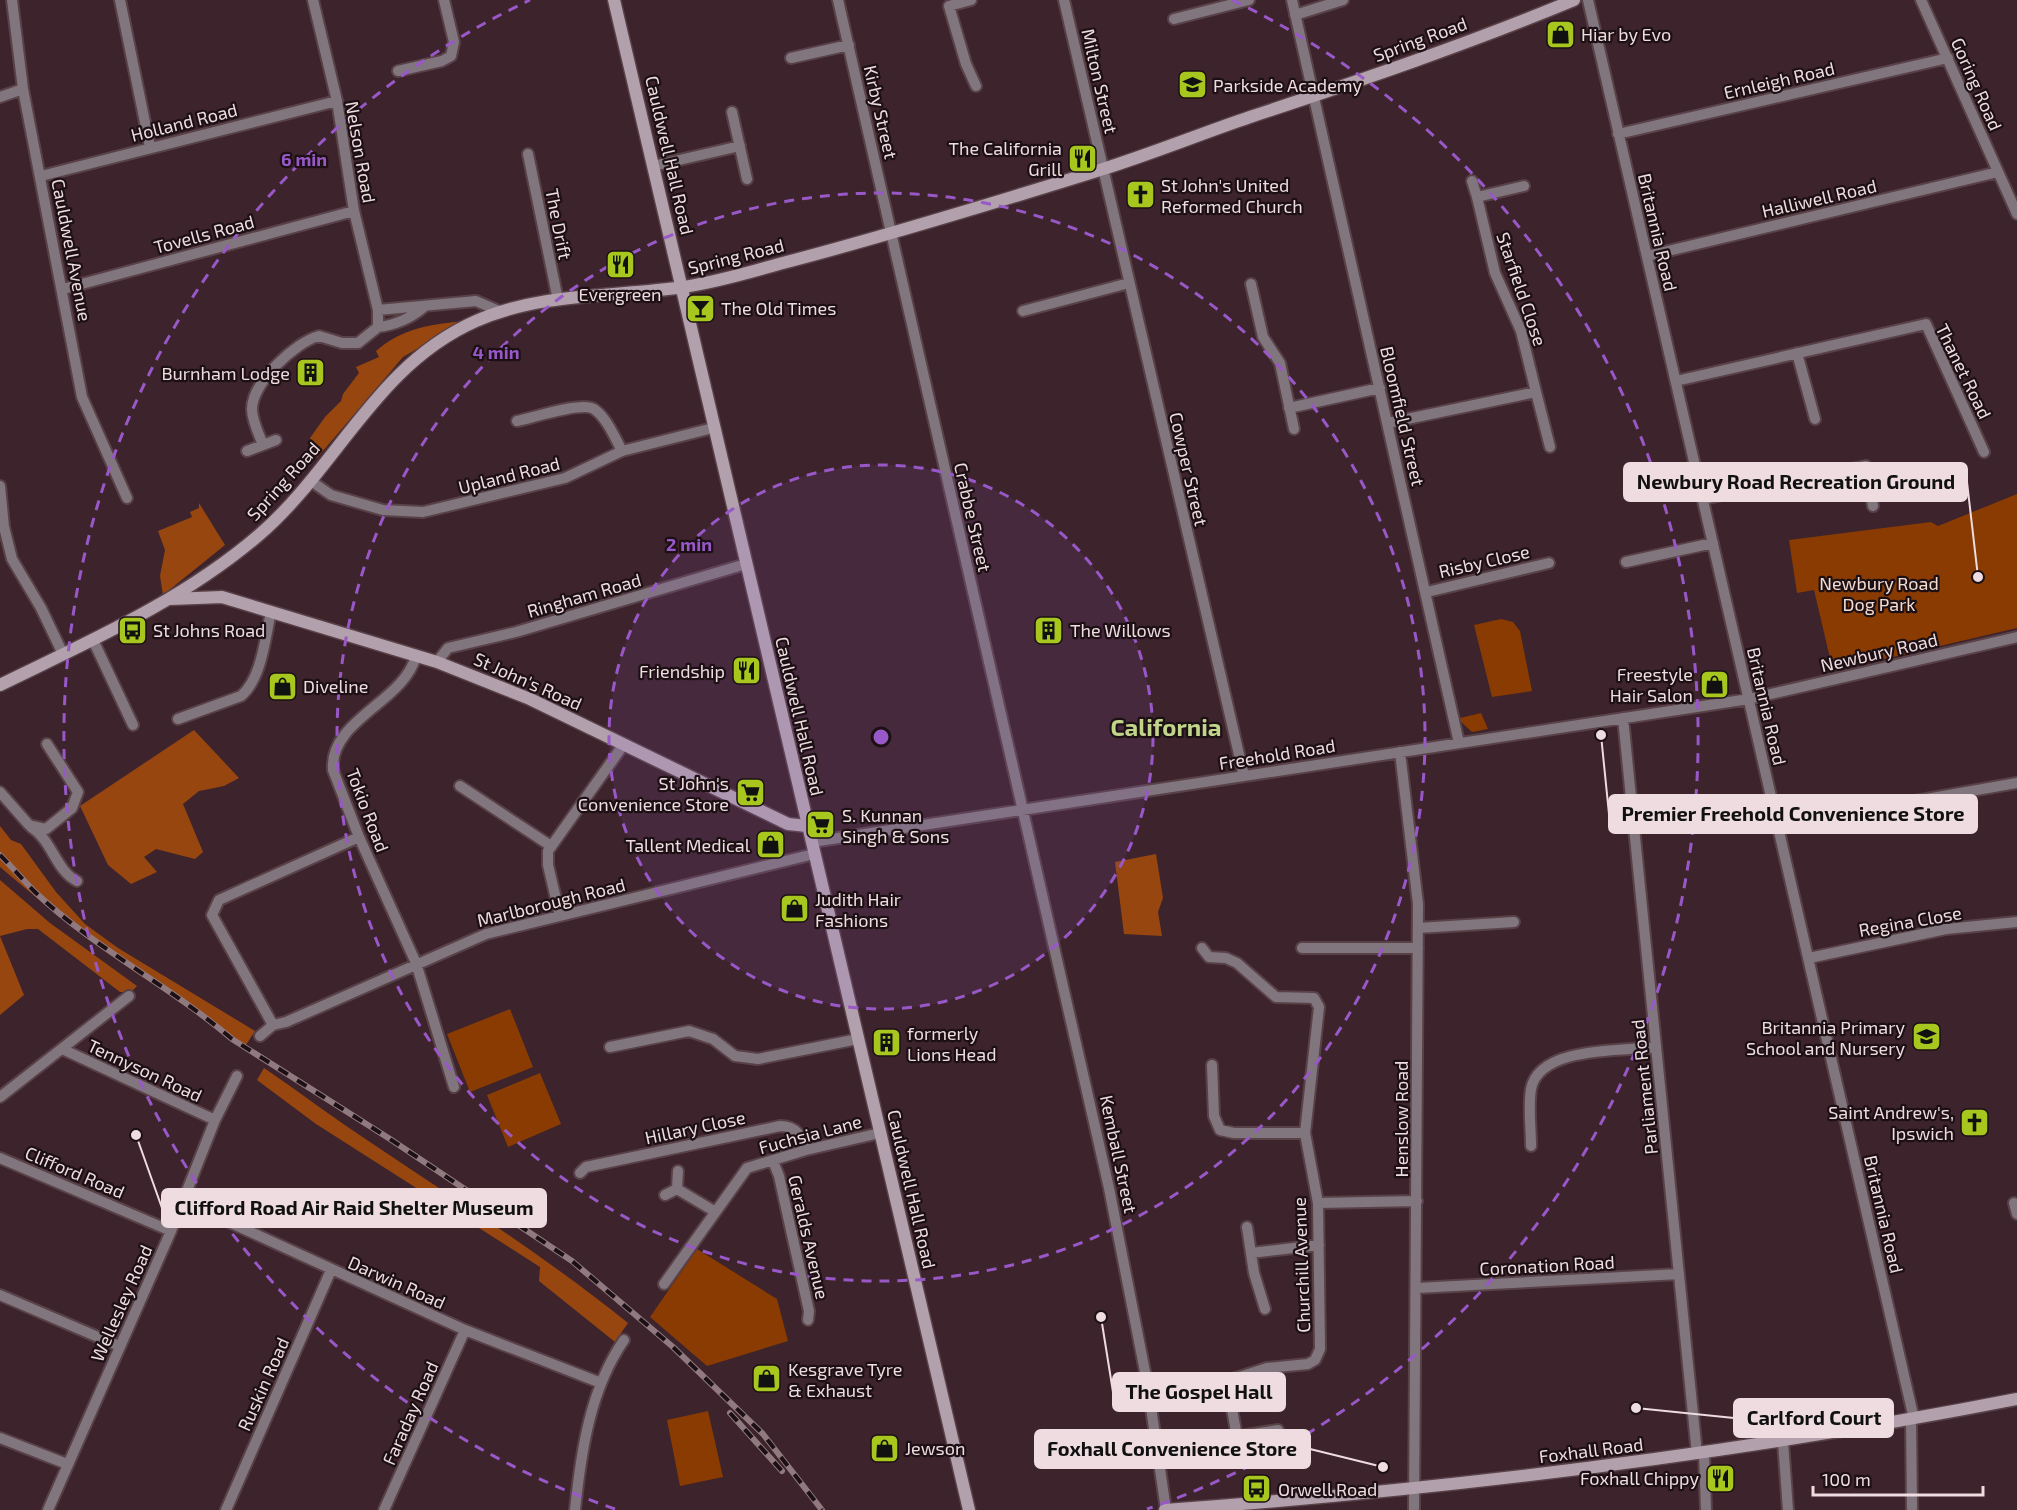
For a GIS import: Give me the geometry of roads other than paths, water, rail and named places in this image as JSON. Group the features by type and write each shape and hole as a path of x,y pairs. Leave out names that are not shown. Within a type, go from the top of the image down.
{"street":[{"name":"Cauldwell Avenue","path":"12,0 23,89 82,397 127,498"},
{"path":"120,0 150,147"},
{"name":"Nelson Road","path":"313,0 337,101 354,211 378,310 378,327"},
{"path":"398,71 442,61 451,56 454,42 444,0"},
{"name":"Cauldwell Hall Road","path":"614,0 969,1510"},
{"name":"Kirby Street","path":"838,0 892,232"},
{"path":"971,0 949,6 966,64 976,86"},
{"name":"Milton Street","path":"1064,0 1104,169"},
{"path":"1174,19 1249,0"},
{"name":"Bloomfield Street","path":"1292,0 1460,743"},
{"path":"1295,15 1343,0"},
{"name":"Spring Road","path":"0,685 93,640 170,599 212,572 261,533 311,481 360,418 417,355 471,323 499,311 558,300 681,288 892,232 1104,169 1452,48 1574,0"},
{"name":"Britannia Road","path":"1588,0 1809,957 1912,1419 1912,1510"},
{"name":"Goring Road","path":"1921,0 2017,214"},
{"path":"791,58 849,45"},
{"name":"Ernleigh Road","path":"1618,134 1948,58"},
{"path":"0,97 23,89"},
{"name":"Holland Road","path":"40,176 337,101"},
{"path":"732,112 747,179"},
{"path":"653,166 740,146"},
{"name":"The Drift","path":"528,154 558,300"},
{"name":"Cowper Street","path":"1104,169 1244,776"},
{"name":"Halliwell Road","path":"1647,256 1998,172"},
{"name":"Starfield Close","path":"1472,181 1495,273 1521,331 1550,447"},
{"path":"1477,197 1524,186"},
{"name":"Tovells Road","path":"63,289 354,211"},
{"name":"Crabbe Street","path":"892,232 1024,808"},
{"path":"1023,311 1129,284"},
{"path":"1251,284 1263,337 1280,363 1294,429"},
{"path":"378,310 479,301 499,311"},
{"path":"263,445 254,422 253,401 262,383 294,347 319,336 342,343 358,344 378,327 391,326 415,315 424,307"},
{"name":"Thanet Road","path":"1676,381 1926,324 1984,452"},
{"path":"1797,353 1815,419"},
{"path":"1289,408 1380,388"},
{"path":"1388,423 1536,392"},
{"path":"517,421 575,407 590,407 600,414 622,452"},
{"name":"Upland Road","path":"311,481 323,490 351,502 383,510 413,513 565,478 622,452 713,428"},
{"path":"247,451 276,440"},
{"path":"1703,499 1866,466 1873,506"},
{"path":"0,486 4,526 12,559 41,608 63,654"},
{"path":"1626,562 1713,543"},
{"path":"0,563 12,559"},
{"name":"Risby Close","path":"1427,592 1549,563"},
{"name":"Ringham Road","path":"437,662 448,648 516,632 746,564"},
{"path":"212,572 217,592 222,597"},
{"name":"St John's Road","path":"170,599 222,597 437,662 517,693 788,824 799,827 807,826"},
{"path":"178,719 226,702 248,691 255,676 271,612"},
{"name":"Newbury Road","path":"1749,699 2017,637"},
{"path":"93,640 133,725"},
{"name":"Tokio Road","path":"416,656 406,679 357,722 335,748 333,770 359,837 416,963 454,1087"},
{"name":"Freehold Road","path":"813,848 1024,808 1749,699"},
{"name":"Parliament Road","path":"1623,718 1679,1274 1706,1510"},
{"path":"28,825 46,829 72,808 78,792 47,744"},
{"path":"560,916 548,865 551,846 624,744"},
{"name":"Henslow Road","path":"1400,753 1415,862 1418,928 1414,1510"},
{"path":"1778,825 2017,783"},
{"path":"460,786 551,846"},
{"path":"0,792 28,825 40,832 69,878 78,881"},
{"name":"Kemball Street","path":"1024,808 1114,1211 1148,1387 1166,1510"},
{"path":"260,1036 273,1024 212,911 219,900 359,837"},
{"name":"Marlborough Road","path":"273,1024 286,1022 486,934 813,848"},
{"path":"1418,928 1514,922"},
{"name":"Regina Close","path":"1809,957 1946,930 2017,922"},
{"path":"1202,948 1209,957 1215,958"},
{"path":"1302,948 1418,948"},
{"path":"1204,968 1215,958"},
{"name":"Churchill Avenue","path":"1148,1387 1183,1380 1227,1381 1267,1368 1308,1364 1315,1360 1320,1349 1318,1203 1305,1133 1319,1007 1314,998 1276,997 1237,963 1226,958 1215,958"},
{"path":"0,1097 129,996"},
{"path":"610,1047 688,1031 703,1034 735,1056 750,1059 858,1039"},
{"path":"1531,1146 1530,1091 1542,1069 1569,1056 1656,1047"},
{"name":"Tennyson Road","path":"62,1049 216,1120"},
{"path":"1212,1065 1214,1116 1220,1130 1234,1133 1305,1133"},
{"name":"Wellesley Road","path":"48,1510 237,1076"},
{"name":"Hillary Close","path":"580,1173 586,1167 780,1126 797,1131 806,1150"},
{"name":"Fuchsia Lane","path":"664,1284 741,1172 750,1167 806,1150 880,1133"},
{"name":"Clifford Road","path":"0,1158 171,1230"},
{"name":"Geralds Avenue","path":"773,1161 779,1176 807,1302 808,1320"},
{"path":"677,1189 678,1172"},
{"path":"677,1189 714,1211"},
{"path":"665,1195 677,1189"},
{"name":"Darwin Road","path":"183,1201 465,1330 601,1383"},
{"path":"1318,1203 1417,1202"},
{"path":"1247,1227 1254,1273 1265,1309"},
{"path":"1251,1253 1319,1245"},
{"name":"Ruskin Road","path":"226,1510 331,1270"},
{"name":"Coronation Road","path":"1417,1288 1679,1274"},
{"path":"0,1295 119,1347"},
{"name":"Faraday Road","path":"384,1510 465,1330"},
{"path":"575,1510 586,1434 601,1383 624,1340"},
{"path":"1227,1381 1237,1437"},
{"name":"Foxhall Road","path":"1166,1510 1265,1506 1413,1487 1639,1463 1783,1442 2017,1399"},
{"path":"1215,1440 1278,1430"},
{"path":"0,1438 67,1464"},
{"path":"1783,1442 1788,1510"}],"railway":[{"path":"0,855 35,892 58,912 232,1039 390,1139 572,1261 673,1347 763,1434 822,1510"},
{"path":"730,1413 782,1471"}],"place":[{"name":"Hiar by Evo","path":"1560,34"},
{"name":"Parkside Academy","path":"1192,85"},
{"name":"The California Grill","path":"1083,158"},
{"name":"St John's United Reformed Church","path":"1140,195"},
{"name":"Evergreen","path":"620,265"},
{"name":"The Old Times","path":"700,308"},
{"name":"Burnham Lodge","path":"311,373"},
{"name":"Newbury Road Recreation Ground","path":"1978,577"},
{"name":"St Johns Road","path":"132,630"},
{"name":"The Willows","path":"1049,630"},
{"name":"Friendship","path":"746,671"},
{"name":"Freestyle Hair Salon","path":"1714,684"},
{"name":"Diveline","path":"282,686"},
{"name":"Premier Freehold Convenience Store","path":"1601,735"},
{"name":"St John's Convenience Store","path":"750,793"},
{"name":"S. Kunnan Singh & Sons","path":"821,825"},
{"name":"Tallent Medical","path":"771,845"},
{"name":"Judith Hair Fashions","path":"794,909"},
{"name":"Britannia Primary School and Nursery","path":"1926,1037"},
{"name":"formerly Lions Head","path":"886,1043"},
{"name":"Saint Andrew's, Ipswich","path":"1975,1122"},
{"name":"Clifford Road Air Raid Shelter Museum","path":"136,1135"},
{"name":"The Gospel Hall","path":"1101,1317"},
{"name":"Kesgrave Tyre & Exhaust","path":"767,1379"},
{"name":"Carlford Court","path":"1636,1408"},
{"name":"Jewson","path":"884,1448"},
{"name":"Foxhall Convenience Store","path":"1383,1467"},
{"name":"Foxhall Chippy","path":"1720,1478"},
{"name":"Orwell Road","path":"1257,1489"}],"district":[{"name":"California","path":"1166,726"}],"park label":[{"name":"Newbury Road Dog Park","path":"1879,593"}]}
